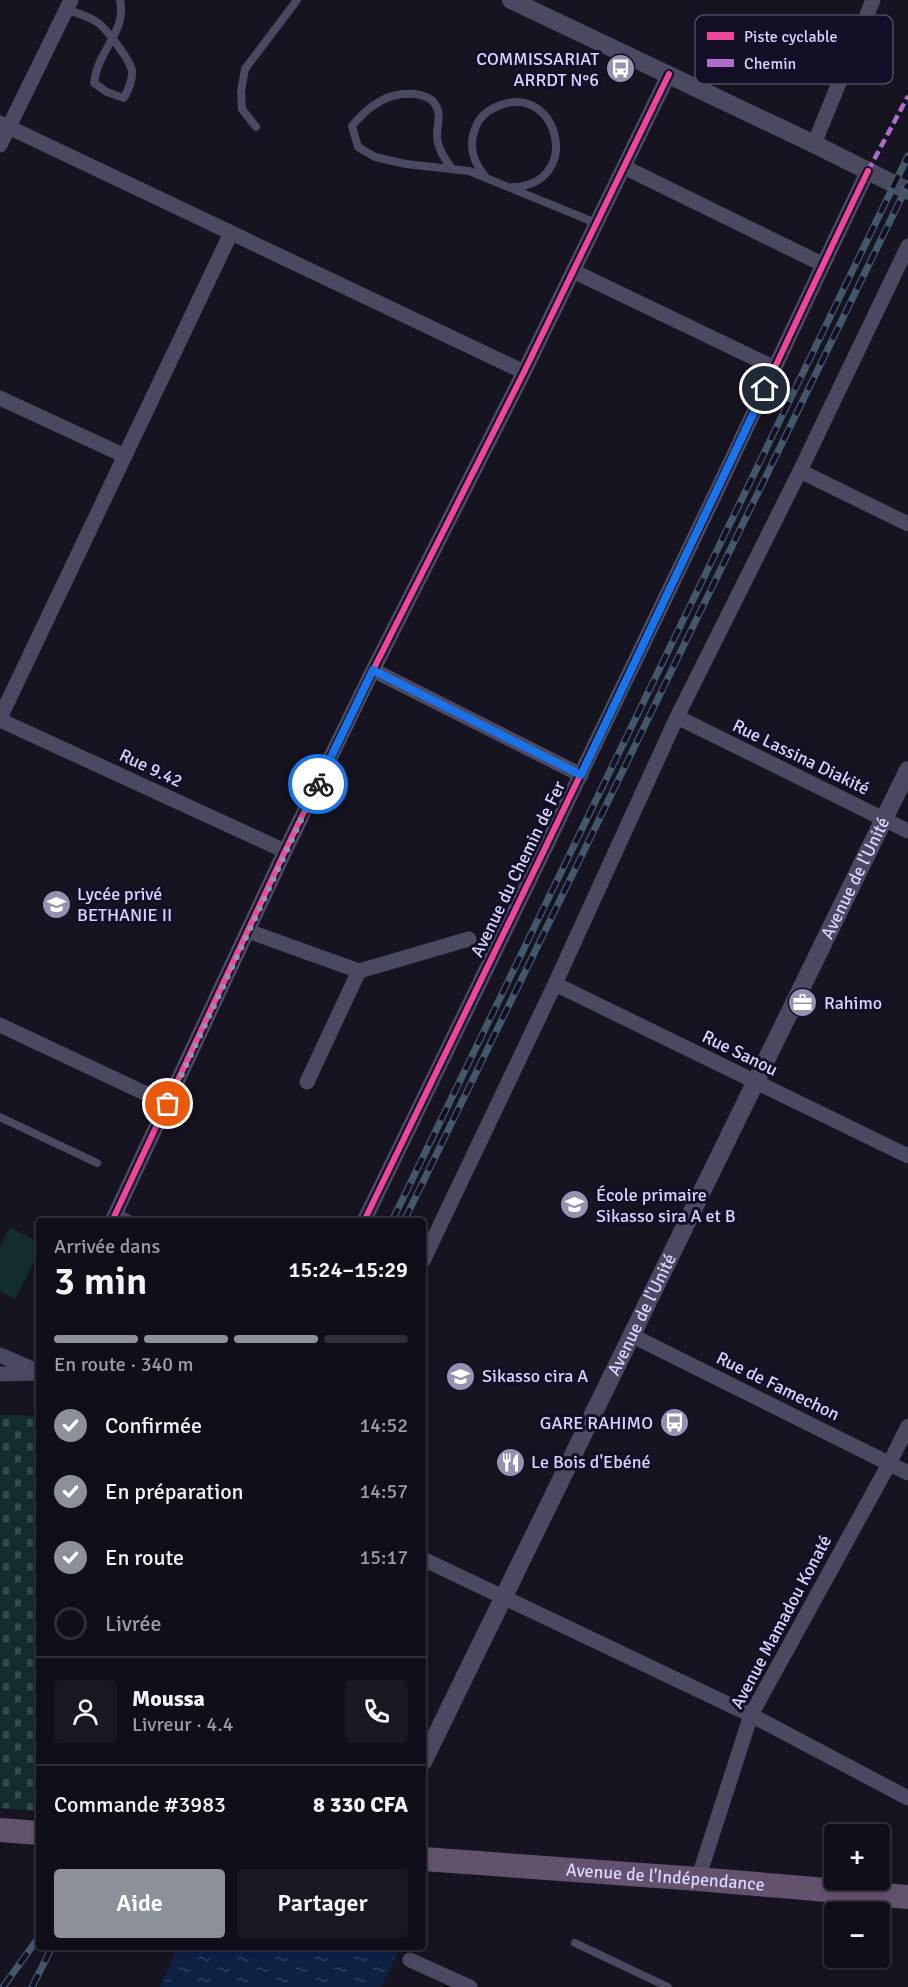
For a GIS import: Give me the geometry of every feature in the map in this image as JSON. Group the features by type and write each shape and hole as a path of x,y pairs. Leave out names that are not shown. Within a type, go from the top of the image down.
{"highway":[{"path":"0,1830 36,1833"},
{"name":"Avenue de l'Indépendance","path":"426,1859 908,1897"}],"street":[{"path":"511,0 669,74 908,191"},
{"path":"867,15 873,0"},
{"path":"0,145 4,125 68,5"},
{"path":"114,1217 285,851 373,670 524,372 669,74"},
{"path":"814,144 839,84"},
{"path":"4,125 524,372"},
{"path":"624,167 822,264"},
{"name":"Avenue du Chemin de Fer","path":"365,1218 581,775 868,171"},
{"path":"0,719 231,233"},
{"path":"426,1255 555,984 677,717 800,471 908,246"},
{"path":"573,271 775,368"},
{"path":"0,398 124,456"},
{"path":"800,471 908,524"},
{"path":"373,670 581,775"},
{"name":"Rue Lassina Diakité","path":"677,717 908,831"},
{"name":"Rue 9.42","path":"0,719 285,851"},
{"name":"Avenue de l'Unité","path":"426,1756 908,770"},
{"path":"248,931 359,971 469,939"},
{"path":"307,1082 359,971"},
{"name":"Rue Sanou","path":"555,984 908,1156"},
{"path":"0,1025 168,1104"},
{"name":"Rue de Famechon","path":"631,1335 908,1473"},
{"path":"0,1355 36,1372"},
{"path":"0,1374 36,1373"},
{"name":"Avenue Mamadou Konaté","path":"698,1879 751,1714 890,1464 908,1426"},
{"path":"426,1560 751,1714 908,1798"},
{"path":"410,1960 470,1987"}],"lane":[{"path":"68,5 96,21 112,38 132,71 130,86 124,98 107,92 94,83 98,65 112,38 123,11 120,0"},
{"path":"256,127 242,109 241,91 246,69 297,0"},
{"path":"452,169 440,151 437,136 440,118 435,102 423,95 404,93 380,100 364,111 352,126 358,147 375,157 406,164 470,171 596,223"},
{"path":"497,182 485,176 477,165 472,146 476,126 494,107 506,103 520,103 534,107 546,116 554,129 557,143 555,158 548,171 537,181 524,187 509,187"},
{"path":"0,1117 97,1163"},
{"path":"575,1943 668,1987"}],"green space":[{"path":"10,1227 36,1240 36,1259 15,1299 0,1291 0,1246"},
{"path":"0,1415 36,1416 36,1811 0,1808"}],"water":[{"path":"177,1950 400,1950 381,1987 160,1987"}],"railway":[{"path":"393,1218 908,156"},
{"path":"405,1218 908,184"},
{"path":"3,1987 36,1941"},
{"path":"32,1987 50,1950"}],"marked path":[{"path":"868,171 908,96"}],"cycle path":[{"path":"113,1218 285,851 373,670 524,372 669,74"},
{"path":"365,1218 710,505 868,171"}],"way so far":[{"path":"168,1104 318,784"}],"place":[{"name":"COMMISSARIAT ARRDT N°6","path":"620,69"},
{"name":"Lycée privé BETHANIE II","path":"56,904"},
{"name":"Rahimo","path":"803,1003"},
{"name":"École primaire Sikasso sira A et B","path":"575,1205"},
{"name":"Sikasso cira A","path":"461,1376"},
{"name":"GARE RAHIMO","path":"674,1423"},
{"name":"Le Bois d'Ebéné","path":"510,1462"}],"route":[{"path":"318,784 373,670 581,775 765,389"}]}
